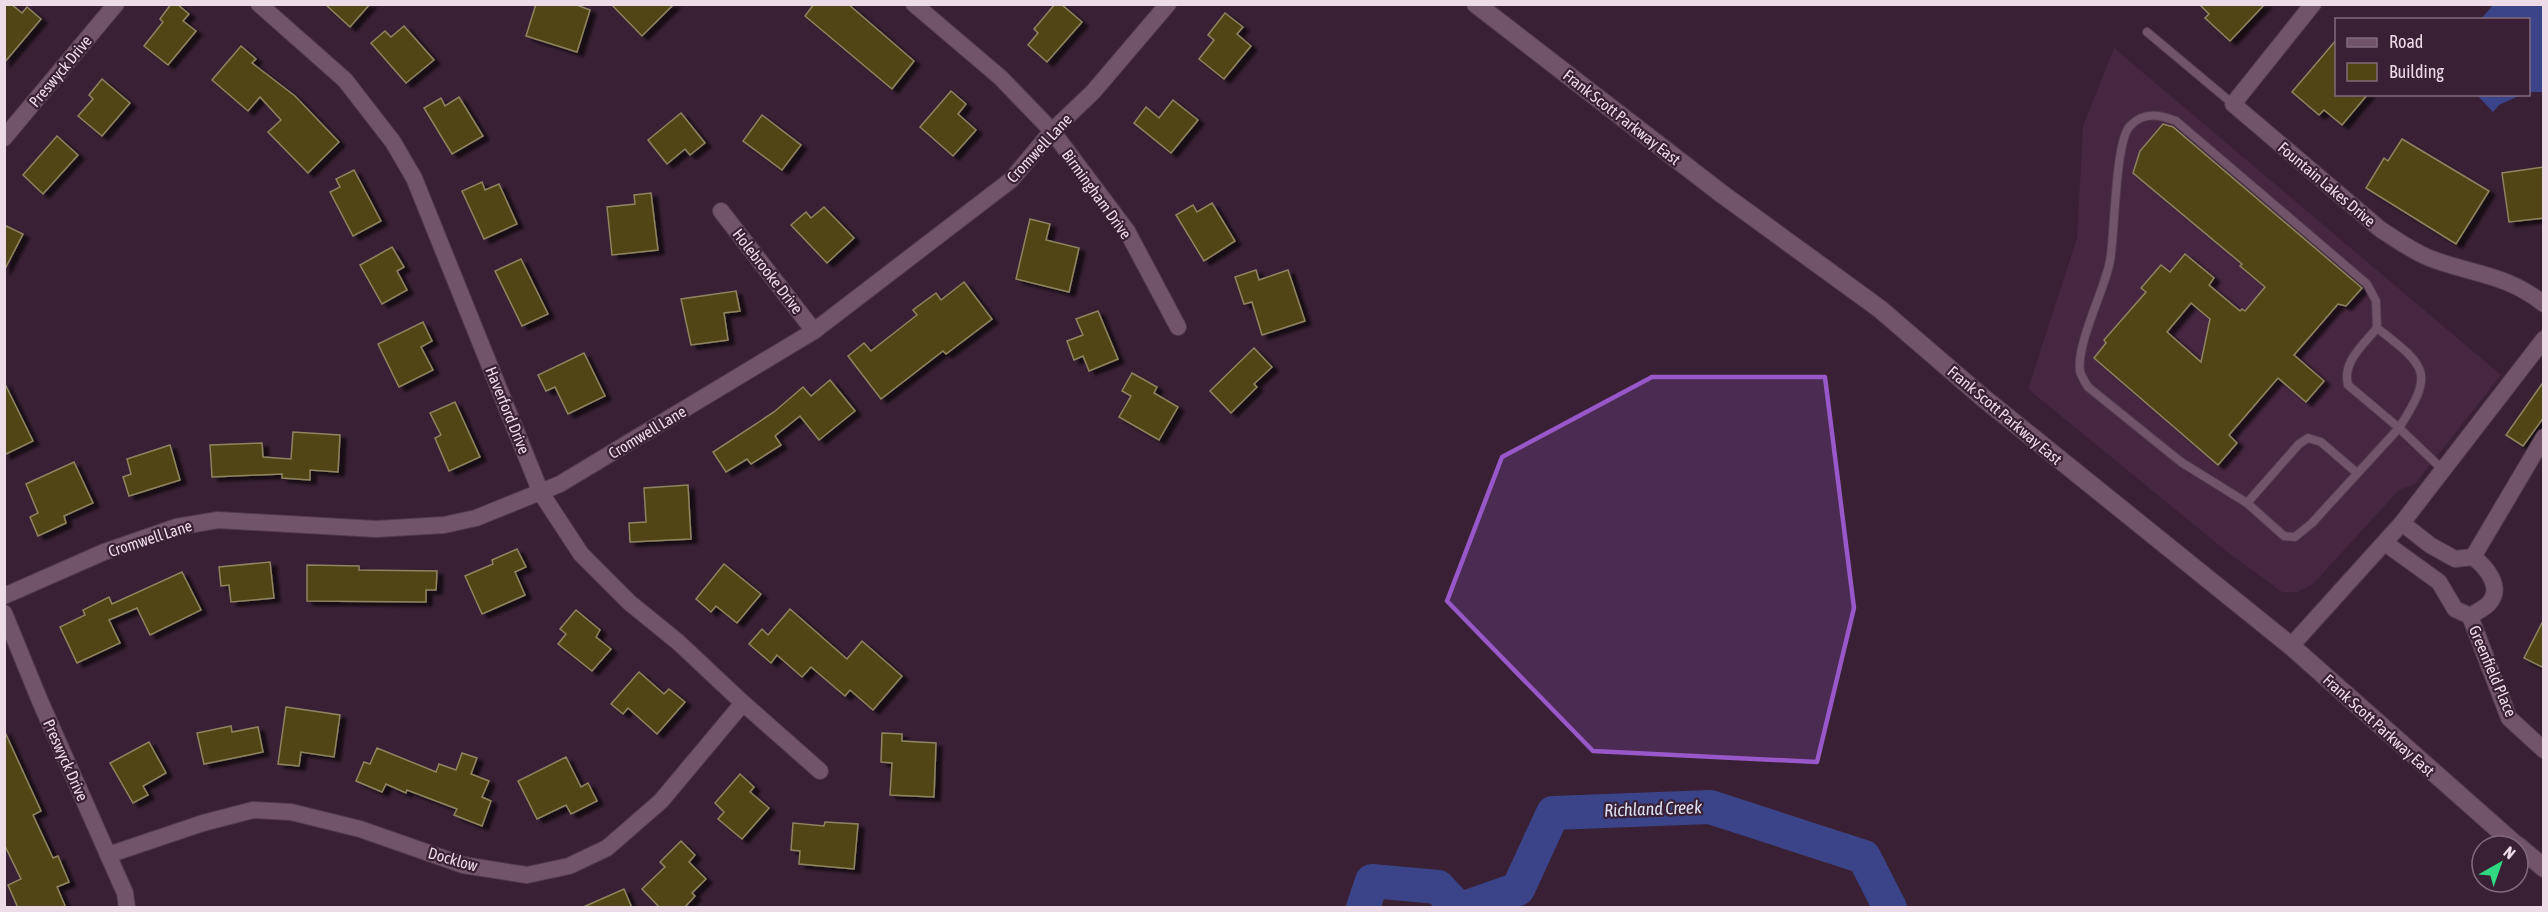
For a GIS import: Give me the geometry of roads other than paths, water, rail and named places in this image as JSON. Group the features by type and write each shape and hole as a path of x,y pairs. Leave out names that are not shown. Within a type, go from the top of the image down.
{"main road":[{"name":"Frank Scott Parkway East","path":"1476,4 1722,194 1880,309 2027,433 2291,646 2504,834"},
{"name":"Frank Scott Parkway East","path":"2530,856 2544,868"}],"street":[{"name":"Preswyck Drive","path":"4,138 116,4"},
{"name":"Haverford Drive","path":"259,4 345,80 393,142 414,178 541,493 582,554 630,603 678,642 743,704 820,771"},
{"name":"Birmingham Drive","path":"914,4 1000,78 1052,131 1127,231 1178,327"},
{"name":"Cromwell Lane","path":"4,596 104,552 176,527 196,523 218,520 376,529 444,525 476,518 541,493 635,441 814,331 1011,180 1052,131 1093,92 1168,4"},
{"path":"2233,104 2313,4"},
{"name":"Fountain Lakes Drive","path":"2233,104 2380,229 2406,247 2432,259 2505,280 2544,304"},
{"name":"Holebrooke Drive","path":"721,211 814,331"},
{"path":"2291,646 2402,523 2544,339"},
{"path":"2402,523 2430,545 2455,559 2473,556 2544,437"},
{"name":"Greenfield Place","path":"2385,543 2439,582 2454,609 2470,616 2509,718 2544,750"},
{"name":"Greenfield Place","path":"2470,616 2490,603 2494,593 2492,579 2485,566 2473,556"},
{"name":"Preswyck Drive","path":"4,613 40,701 125,893 126,908"},
{"name":"Docklow","path":"108,855 203,823 253,810 291,812 360,829 464,864 527,875 569,866 607,848 661,801 743,704"}],"lane":[{"path":"2147,32 2233,104"},
{"path":"2377,328 2414,358 2423,377 2419,397 2399,428 2312,523 2295,537 2284,536 2247,503 2181,462 2088,387 2080,371 2082,350 2110,262 2118,176 2129,127 2142,118 2155,114 2176,121 2367,284 2376,301 2377,328 2347,364 2345,376 2348,385 2399,428 2442,469"},
{"path":"2247,503 2299,444 2308,438 2321,442 2357,473"}],"water":[{"path":"2493,5 2543,5 2543,92 2530,92 2530,18 2482,18"},
{"path":"2478,96 2519,96 2499,105 2493,112"}],"waterway":[{"name":"Richland Creek","path":"1464,908 1518,889 1553,813 1710,807 1864,857 1890,908"},
{"name":"Richland Creek","path":"1363,908 1372,881 1438,887 1458,908"}]}
